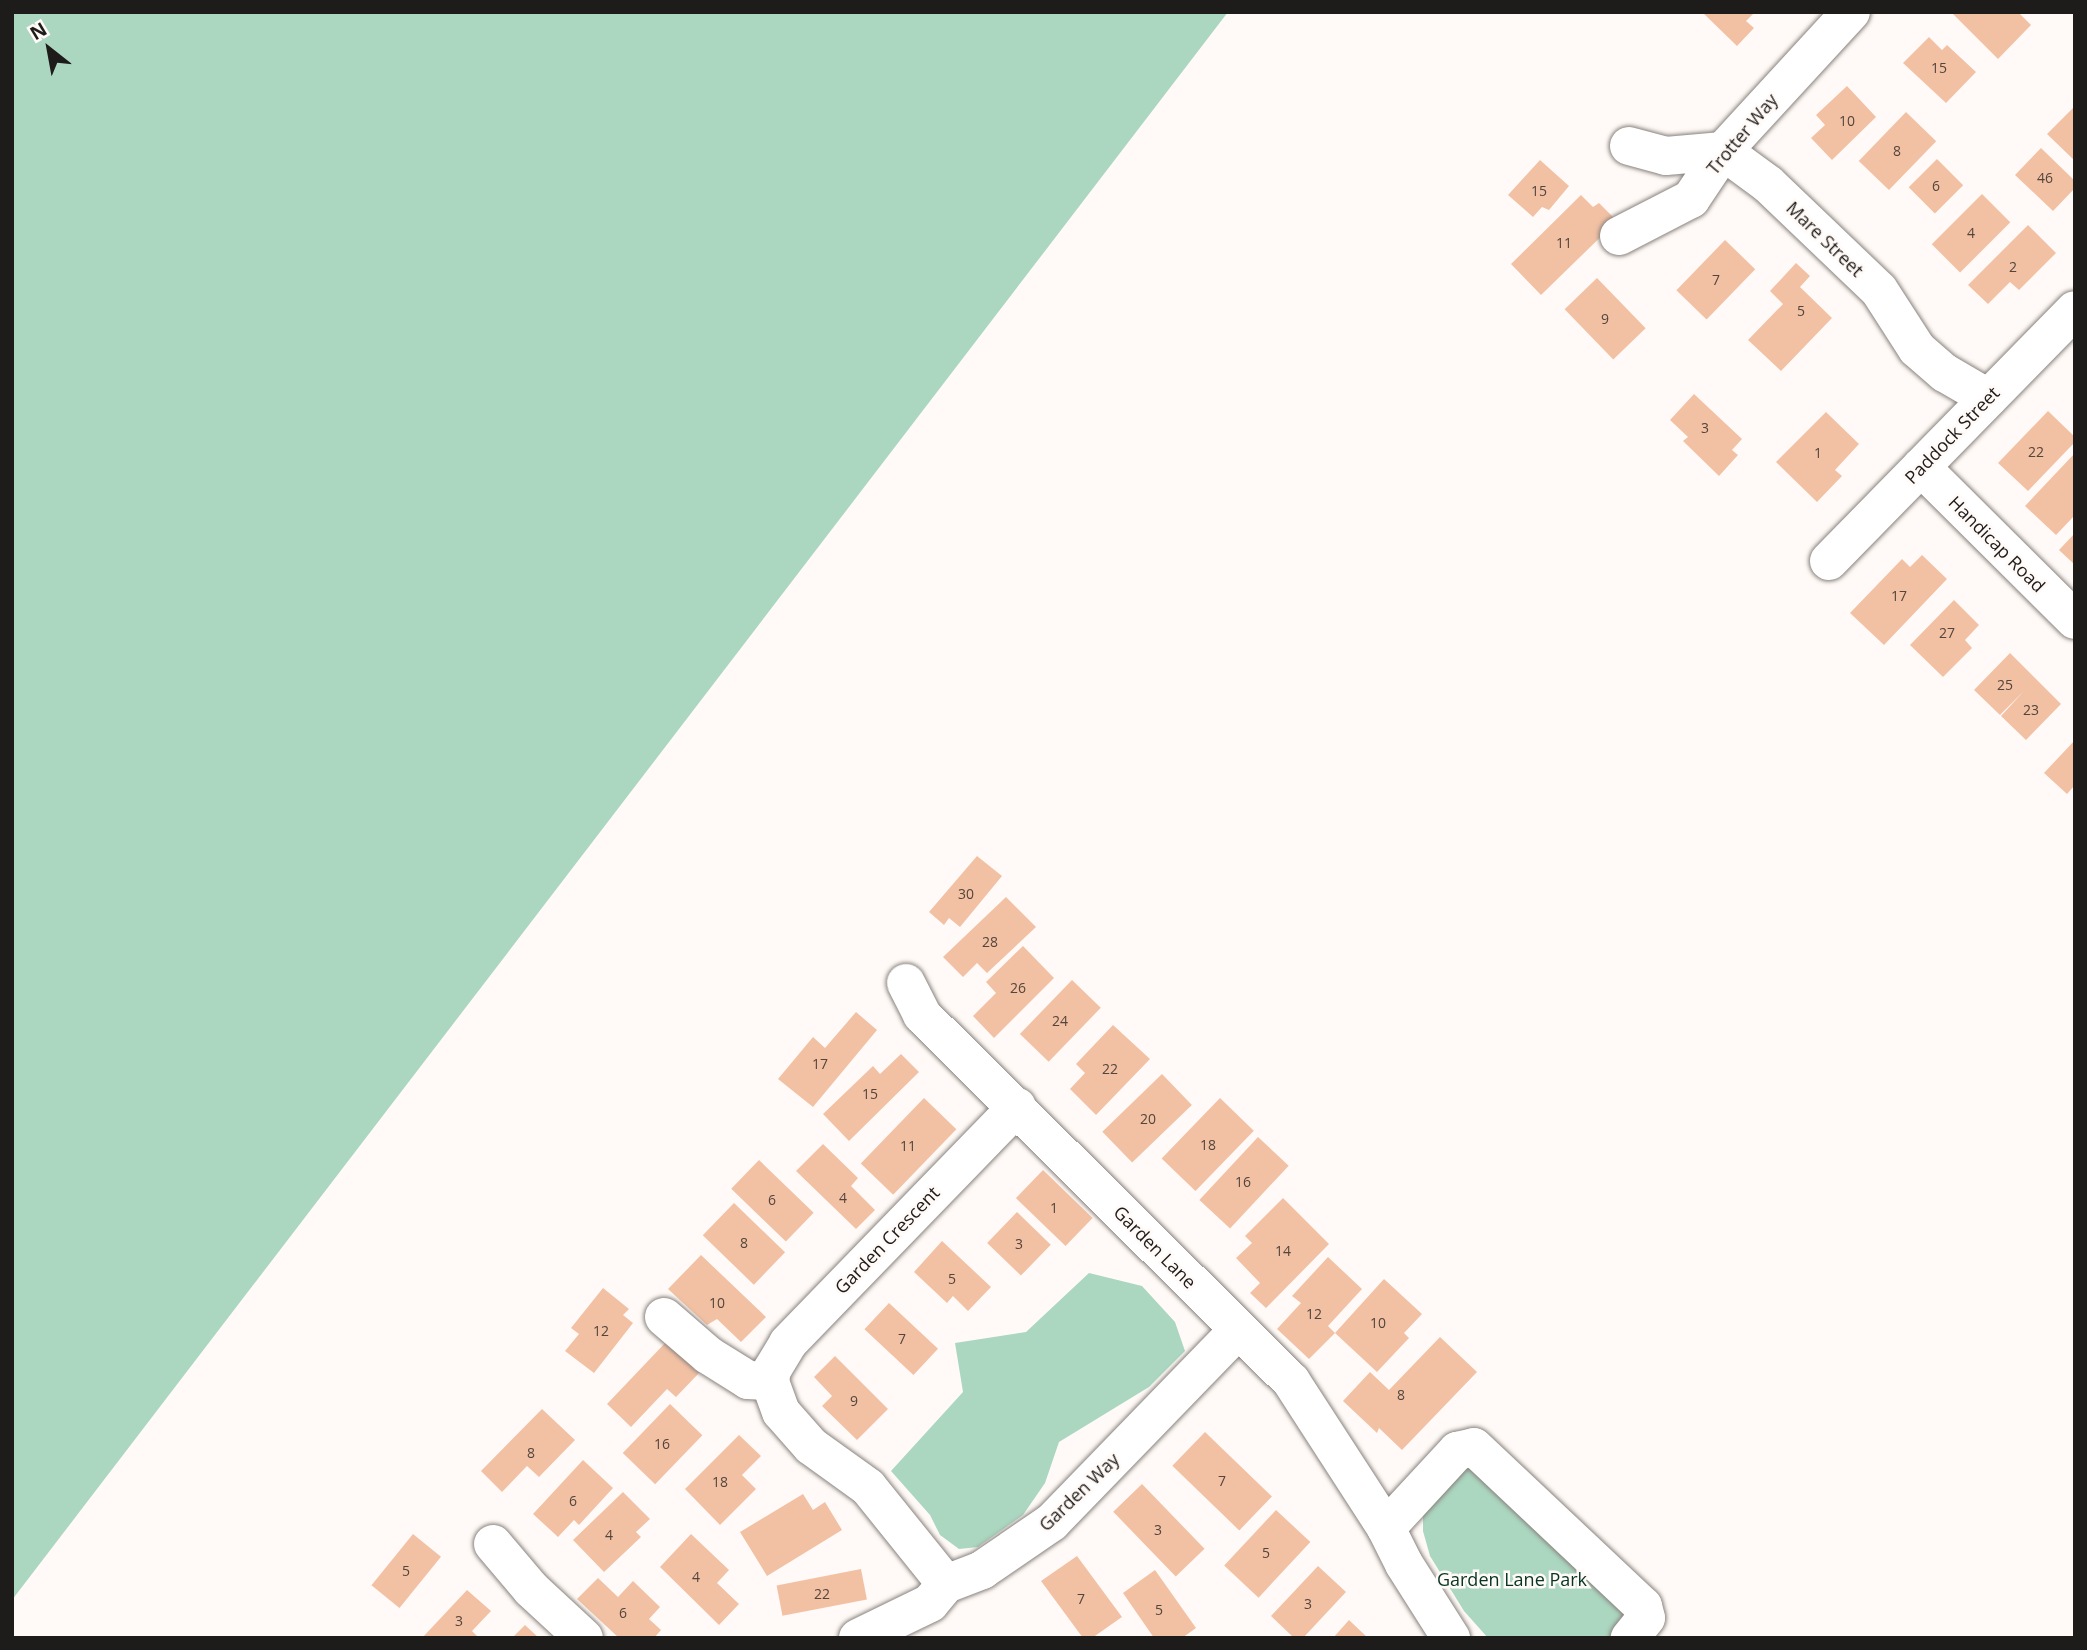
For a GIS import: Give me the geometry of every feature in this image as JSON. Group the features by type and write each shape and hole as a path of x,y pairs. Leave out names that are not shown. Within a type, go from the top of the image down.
{"street":[{"name":"Trotter Way","path":"1619,236 1691,199 1723,151 1851,12"},
{"path":"1629,146 1665,156 1723,151"},
{"name":"Mare Street","path":"1723,151 1768,184 1879,290 1917,349 1945,373 1989,398"},
{"name":"Paddock Street","path":"1829,561 2075,310"},
{"name":"Handicap Road","path":"1921,467 2075,620"},
{"name":"Garden Lane","path":"906,983 922,1015 1290,1381 1386,1528 1404,1564 1451,1638"},
{"name":"Garden Crescent","path":"770,1381 772,1370 788,1343 1017,1107"},
{"path":"664,1317 708,1355 748,1380 770,1381 781,1412 811,1446 868,1487 946,1584"},
{"name":"Garden Way","path":"858,1638 930,1603 946,1584 982,1570 1052,1522 1238,1329"},
{"path":"1386,1528 1457,1451 1474,1447 1643,1606 1646,1618 1630,1638"},
{"path":"493,1544 531,1589 584,1638"}],"green space":[{"path":"12,12 1228,12 12,1600"},
{"path":"1089,1273 1142,1286 1175,1322 1185,1351 1149,1387 1059,1442 1045,1483 1023,1515 978,1547 959,1549 940,1535 930,1515 891,1471 963,1392 955,1343 1026,1332"},
{"name":"Garden Lane Park","path":"1472,1463 1626,1610 1615,1638 1488,1638 1464,1611 1430,1556 1423,1531 1423,1507"}],"building":[{"path":"1702,12 1755,12 1746,21 1754,28 1737,46"},
{"path":"1951,12 2018,12 2031,25 1998,59"},
{"path":"1929,37 1942,50 1947,45 1976,72 1946,103 1903,63"},
{"path":"1847,86 1876,117 1832,160 1811,138 1825,125 1816,115"},
{"path":"2075,106 2075,161 2047,134"},
{"path":"1906,112 1936,141 1889,190 1859,161"},
{"path":"2041,148 2075,181 2075,188 2053,211 2015,175"},
{"path":"1937,159 1963,185 1935,213 1909,187"},
{"path":"1540,160 1569,186 1549,210 1542,207 1533,217 1508,195"},
{"path":"1982,194 2010,222 1960,272 1932,244"},
{"path":"1581,195 1593,207 1599,203 1617,221 1541,295 1511,264"},
{"path":"2028,225 2056,253 2019,290 2010,282 1988,304 1968,285"},
{"path":"1725,240 1755,269 1707,320 1676,290"},
{"path":"1796,263 1810,276 1800,287 1832,318 1781,371 1748,340 1783,304 1770,291"},
{"path":"1597,278 1646,328 1613,360 1565,309"},
{"path":"1694,394 1742,439 1732,450 1738,455 1719,476 1683,441 1688,437 1670,420"},
{"path":"2048,411 2075,437 2075,442 2028,491 1998,463"},
{"path":"1826,412 1859,444 1835,470 1842,476 1817,502 1776,462"},
{"path":"2075,453 2075,515 2056,535 2025,506"},
{"path":"2075,533 2075,565 2059,550"},
{"path":"1922,555 1947,579 1884,645 1850,613 1902,559 1910,567"},
{"path":"1954,600 1979,625 1965,640 1972,648 1943,677 1910,645"},
{"path":"2010,653 2061,704 2026,740 2001,716 2024,691 2000,715 1974,690"},
{"path":"2075,740 2075,785 2067,794 2044,773"},
{"path":"977,856 1002,876 960,927 949,918 944,925 929,912"},
{"path":"1006,897 1036,927 987,973 977,963 963,977 943,957"},
{"path":"1023,946 1054,978 994,1038 973,1016 996,993 986,982"},
{"path":"1072,980 1101,1008 1049,1062 1020,1034"},
{"path":"856,1012 877,1030 813,1107 778,1079 813,1037 825,1048"},
{"path":"1113,1025 1150,1059 1096,1115 1070,1089 1085,1073 1076,1064"},
{"path":"901,1054 919,1072 849,1141 823,1114 873,1066 880,1074"},
{"path":"1162,1074 1192,1105 1132,1163 1102,1132"},
{"path":"924,1098 956,1129 893,1195 861,1163"},
{"path":"1220,1098 1254,1131 1195,1191 1162,1158"},
{"path":"1258,1137 1289,1166 1230,1229 1199,1200"},
{"path":"823,1144 858,1178 851,1186 875,1210 856,1229 796,1171"},
{"path":"759,1160 814,1213 786,1242 731,1189"},
{"path":"1043,1170 1093,1218 1066,1246 1016,1198"},
{"path":"1283,1198 1329,1244 1266,1308 1250,1293 1260,1283 1236,1258 1252,1243 1245,1236"},
{"path":"734,1203 785,1252 754,1285 703,1235"},
{"path":"1017,1212 1051,1245 1021,1276 987,1243"},
{"path":"942,1241 991,1287 968,1311 953,1296 947,1303 914,1272"},
{"path":"701,1255 766,1317 741,1342 717,1319 707,1325 668,1289"},
{"path":"1328,1257 1362,1289 1328,1326 1335,1333 1309,1359 1277,1329 1301,1303 1292,1296"},
{"path":"1384,1279 1422,1314 1404,1333 1409,1338 1377,1372 1335,1333"},
{"path":"603,1288 629,1309 623,1315 633,1323 594,1373 565,1351 579,1334 571,1328"},
{"path":"889,1303 938,1349 913,1375 864,1329"},
{"path":"1440,1337 1477,1372 1402,1450 1379,1428 1377,1433 1343,1401 1370,1372 1389,1390"},
{"path":"667,1341 700,1372 676,1397 667,1389 631,1427 607,1404"},
{"path":"835,1356 888,1409 857,1440 822,1406 832,1396 814,1377"},
{"path":"670,1404 702,1435 655,1484 623,1453"},
{"path":"542,1409 575,1440 539,1477 527,1466 502,1492 481,1471"},
{"path":"1205,1432 1272,1497 1239,1530 1172,1466"},
{"path":"739,1435 761,1456 742,1475 756,1489 720,1525 685,1489"},
{"path":"583,1460 613,1488 579,1525 574,1520 558,1537 533,1514"},
{"path":"1142,1484 1205,1549 1176,1577 1113,1512"},
{"path":"623,1492 650,1519 636,1532 641,1537 604,1572 573,1540"},
{"path":"803,1494 813,1510 825,1502 842,1530 767,1576 740,1532"},
{"path":"1276,1510 1310,1542 1259,1598 1224,1566"},
{"path":"413,1534 441,1557 399,1608 371,1585"},
{"path":"691,1534 729,1570 717,1583 739,1604 719,1625 660,1567"},
{"path":"1077,1556 1122,1617 1092,1638 1083,1638 1041,1581"},
{"path":"1318,1566 1346,1592 1303,1638 1294,1638 1271,1616"},
{"path":"861,1569 867,1599 782,1616 777,1585"},
{"path":"1155,1570 1196,1628 1182,1638 1154,1638 1123,1593"},
{"path":"598,1578 618,1597 633,1581 660,1607 649,1619 661,1630 654,1638 619,1638 577,1599"},
{"path":"467,1590 491,1611 472,1631 479,1638 422,1638"},
{"path":"1349,1620 1368,1638 1333,1638"},
{"path":"525,1625 539,1638 512,1638"}]}
